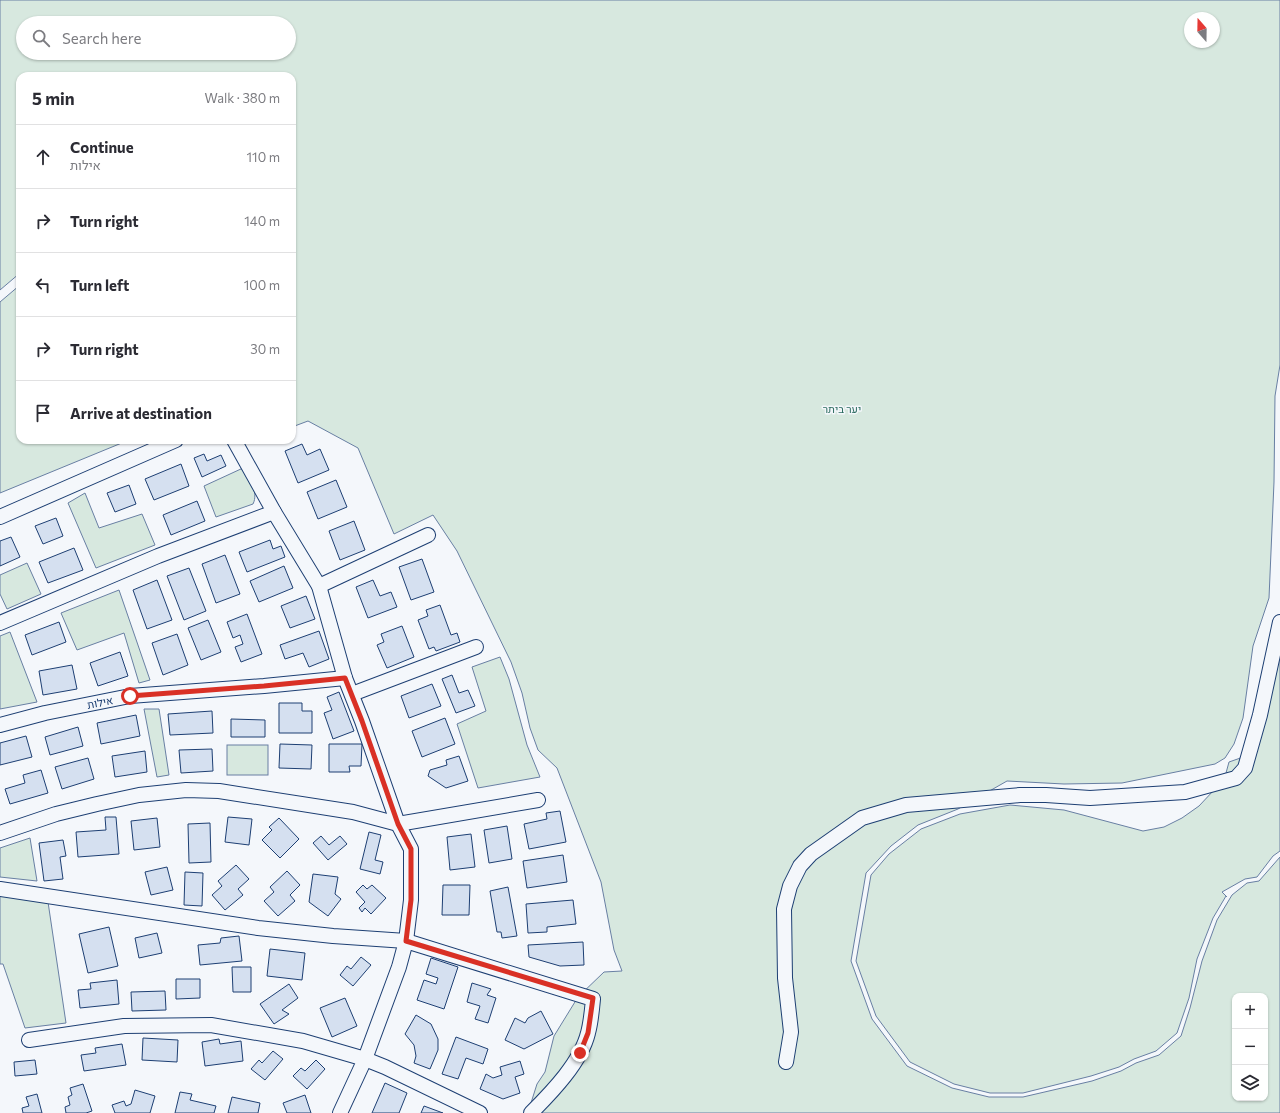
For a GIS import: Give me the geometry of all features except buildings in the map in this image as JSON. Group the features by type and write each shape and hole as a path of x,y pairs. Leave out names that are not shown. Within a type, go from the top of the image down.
{"street":[{"path":"0,517 167,444"},
{"path":"236,444 274,512 319,586 345,678 398,824 411,849 411,900 406,941 399,967 365,1060 340,1113"},
{"path":"0,623 158,556 274,512"},
{"path":"319,586 428,535"},
{"path":"786,1062 790,1032 785,978 784,909 790,886 800,866 811,854 862,818 906,804 1020,795 1090,798 1185,792 1236,778 1245,768 1260,715 1280,622"},
{"path":"352,694 476,647"},
{"name":"אילות","path":"0,725 52,712 130,696 264,686 345,678"},
{"path":"0,833 56,814 97,804 139,795 186,790 220,791 353,812 398,824 538,800"},
{"path":"0,889 258,928 406,941 593,998 588,1033 580,1053 569,1070 531,1113"},
{"path":"29,1040 124,1026 211,1025 303,1041 365,1060 385,1067 480,1113"}],"green space":[{"name":"יער ביתר","path":"0,0 1280,0 1280,365 1275,396 1274,482 1269,598 1253,646 1243,718 1234,744 1225,758 1215,764 1122,783 1064,784 1007,781 958,809 918,825 891,846 866,873 851,961 872,1019 907,1066 952,1088 989,1097 1023,1097 1092,1081 1159,1055 1181,1036 1202,961 1217,920 1232,895 1247,883 1259,881 1280,857 1280,1113 530,1113 530,1106 537,1084 545,1072 554,1036 578,997 604,972 622,971 614,950 601,882 557,768 538,750 530,728 522,693 511,662 457,551 433,515 394,534 358,448 308,421 296,426 296,72 16,72 16,276 0,290"},
{"path":"16,288 16,444 119,444 0,493 0,302"},
{"path":"243,468 254,490 255,499 253,504 216,517 204,486"},
{"path":"85,493 99,528 142,514 155,545 96,568 68,503"},
{"path":"27,563 41,594 7,609 0,594 0,575"},
{"path":"119,590 150,680 139,683 124,633 77,650 61,613"},
{"path":"10,632 37,702 0,709 0,636"},
{"path":"1280,637 1280,851 1273,856 1257,877 1245,879 1222,892 1226,896 1213,918 1197,959 1189,998 1177,1033 1156,1051 1134,1059 1119,1067 1091,1076 1023,1093 990,1093 954,1084 910,1062 876,1016 856,961 871,875 889,854 921,829 960,814 1010,805 1064,810 1143,831 1164,827 1182,818 1199,806 1214,790 1226,773 1229,762 1249,755"},
{"path":"500,657 509,679 527,745 540,777 478,788 457,724 486,711 472,667"},
{"path":"144,709 159,709 169,775 157,777"},
{"path":"227,745 268,745 268,775 227,775"},
{"path":"30,838 37,881 0,877 0,848"},
{"path":"0,895 48,902 66,1023 25,1028 3,964 0,964"}],"route":[{"path":"130,696 264,686 345,678 362,721 398,824 411,849 411,900 406,941 593,998 588,1033 580,1053"}]}
